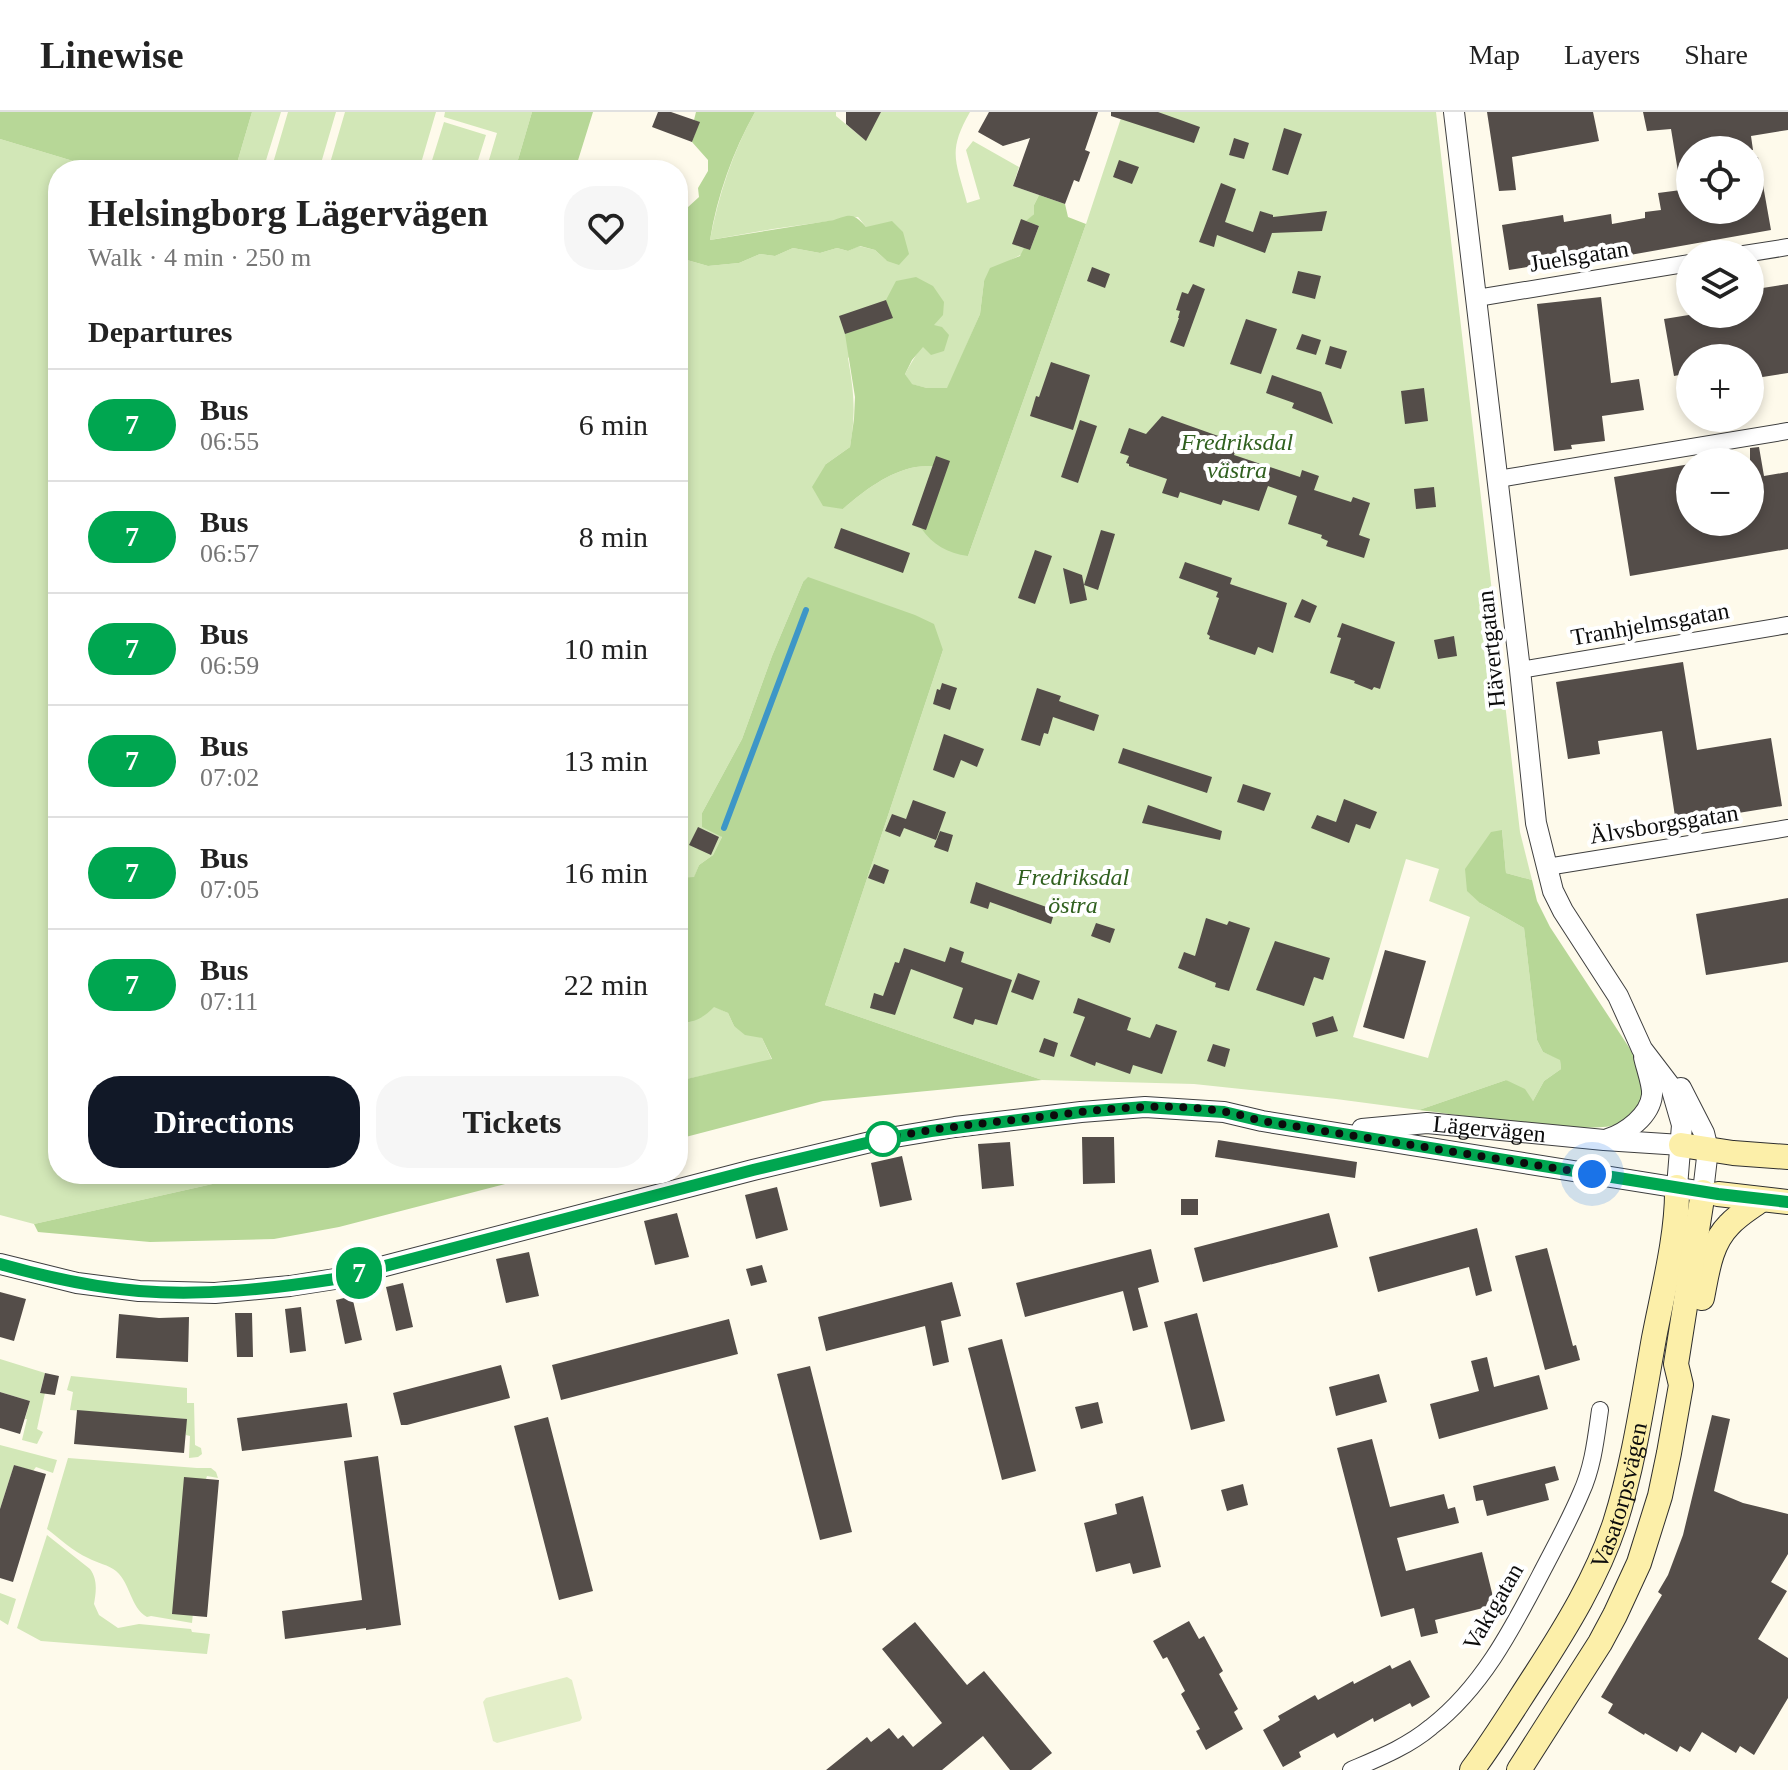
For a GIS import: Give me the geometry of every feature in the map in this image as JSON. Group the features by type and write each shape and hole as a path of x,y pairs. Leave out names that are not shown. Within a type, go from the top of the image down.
{"main road":[{"name":"Lägervägen","path":"1681,1145 1788,1157"},
{"name":"Vasatorpsvägen","path":"1472,1770 1572,1616 1615,1522 1632,1457 1652,1349 1675,1217 1677,1187"},
{"name":"Vasatorpsvägen","path":"1519,1770 1600,1643 1639,1563 1660,1496 1681,1385 1676,1364 1711,1193"},
{"path":"1711,1193 1788,1202"},
{"path":"1681,1385 1687,1377 1714,1249 1728,1226 1761,1200"}],"street":[{"name":"Hävertgatan","path":"1454,112 1536,823 1553,891 1563,911 1618,996 1642,1049 1671,1087 1682,1125 1677,1187"},
{"path":"1764,251 1788,247"},
{"name":"Juelsgatan","path":"1477,298 1676,265"},
{"path":"1498,479 1788,431"},
{"name":"Tranhjelmsgatan","path":"1520,670 1788,625"},
{"name":"Älvsborgsgatan","path":"1547,867 1788,828"},
{"path":"1618,996 1671,1069 1704,1133 1711,1193"},
{"path":"1604,1140 1622,1135 1646,1111 1652,1095 1642,1049"},
{"name":"Lägervägen","path":"0,1264 52,1278 139,1291 215,1293 335,1279 883,1139 955,1127 1145,1107 1224,1112 1262,1121 1711,1193"},
{"name":"Lägervägen","path":"1334,1131 1427,1123 1681,1145"},
{"name":"Vaktgatan","path":"1351,1770 1395,1751 1421,1735 1467,1693 1486,1668 1526,1602 1582,1492 1594,1454 1600,1410"}],"green space":[{"path":"0,112 252,112 238,160 70,160 0,139"},
{"path":"252,112 281,112 266,160 238,160"},
{"path":"288,112 336,112 322,160 274,160"},
{"path":"345,112 436,112 422,160 331,160"},
{"path":"445,112 532,112 518,160 489,160 497,133 444,117"},
{"path":"532,112 593,112 578,160 518,160"},
{"path":"696,112 755,112 727,174 710,240 852,216 866,227 892,221 903,232 909,254 899,265 887,261 875,250 860,246 848,251 837,248 820,253 793,248 775,256 760,254 739,263 708,266 688,260 688,207 699,197 698,188 708,171 708,160 692,142 699,122 694,120"},
{"path":"755,112 836,112 836,116 865,140 881,112 970,112 956,147 957,166 967,203 980,199 966,150 973,141 1019,167 1013,186 1039,195 1034,214 1027,221 1039,226 1030,250 1009,261 984,281 980,314 948,388 911,384 905,374 933,326 893,318 848,358 854,402 850,447 826,464 843,509 868,489 896,473 935,466 968,556 1123,112 1436,112 1520,832 1532,880 1506,873 1502,830 1480,903 1524,928 1537,1040 1543,1052 1560,1059 1561,1069 1544,1081 1533,1101 1506,1080 1419,1110 1194,1084 1042,1080 825,1005 943,650 803,582 742,739 702,813 722,837 713,855 699,865 694,878 688,878 688,260 708,266 739,263 760,254 775,256 793,248 820,253 837,248 848,251 859,246 875,250 887,261 858,217 710,240 727,174","holes":["1406,859 1439,869 1429,901 1470,917 1428,1058 1353,1037"]},
{"path":"444,122 486,135 478,160 432,160"},
{"path":"0,139 70,160 48,160 48,1184 212,1184 34,1224 0,1215"},
{"path":"1039,195 1065,204 1068,217 1086,224 968,556 941,547 921,528 935,466 896,473 868,489 843,509 823,506 812,487 826,464 850,447 854,419 855,397 845,334 892,318 886,300 896,281 916,277 933,286 944,302 943,315 934,325 942,327 949,335 944,351 931,355 923,347 905,374 912,384 947,388 980,314 984,281 990,268 1020,256 1024,248 1030,250 1039,226 1026,221 1034,214"},
{"path":"808,577 934,624 943,650 825,1005 1042,1080 823,1101 688,1136 688,1079 772,1059 762,1038 745,1035 734,1026 728,1013 714,1007 688,1022 688,877 694,877 699,865 713,855 722,837 702,827 702,813 742,739 803,582"},
{"path":"1502,830 1506,873 1532,880 1537,901 1550,927 1641,1070 1641,1099 1633,1111 1617,1124 1604,1127 1553,1126 1419,1110 1506,1080 1525,1089 1533,1101 1544,1081 1561,1069 1560,1060 1543,1052 1537,1040 1524,928 1480,903 1467,891 1465,869 1491,832"},
{"path":"714,1006 728,1013 734,1026 762,1038 772,1060 688,1079 688,1020"},
{"path":"212,1184 505,1184 339,1227 274,1239 150,1242 38,1232 34,1224"},
{"path":"0,1359 45,1373 40,1392 45,1393 37,1429 43,1432 37,1444 22,1440 30,1401 0,1392"},
{"path":"71,1376 187,1388 187,1403 194,1403 195,1445 201,1448 202,1454 189,1458 190,1436 186,1435 186,1419 70,1410 73,1392 67,1390"},
{"path":"0,1445 57,1460 53,1473 36,1467 33,1471 14,1465 0,1509"},
{"path":"68,1458 211,1468 216,1472 218,1478 207,1476 206,1479 192,1623 147,1617 141,1613 116,1571 77,1552 47,1529"},
{"path":"47,1535 93,1573 96,1591 94,1604 99,1615 118,1628 139,1624 210,1634 207,1654 41,1641 17,1628"},
{"path":"0,1593 16,1599 8,1625 0,1620"},
{"path":"567,1677 572,1680 582,1718 580,1721 497,1743 493,1741 483,1702 486,1698"}],"building":[{"path":"658,112 671,112 700,122 692,142 652,127"},
{"path":"846,112 881,112 866,141 846,124"},
{"path":"989,112 1098,112 1085,150 1090,152 1079,182 1074,180 1065,204 1013,186 1030,138 1003,146 978,132"},
{"path":"1111,112 1158,112 1200,127 1194,143 1111,116"},
{"path":"1487,112 1593,112 1599,141 1512,157 1516,190 1499,191"},
{"path":"1643,112 1788,112 1788,130 1751,136 1676,136 1676,160 1671,129 1647,131"},
{"path":"1284,128 1302,134 1288,175 1272,170"},
{"path":"1234,138 1249,143 1244,159 1229,155"},
{"path":"1119,160 1139,167 1132,184 1113,177"},
{"path":"1221,183 1236,189 1225,222 1253,232 1260,211 1273,217 1327,211 1322,231 1272,233 1265,253 1217,235 1214,247 1199,242"},
{"path":"1676,191 1676,224 1764,224 1764,191 1771,230 1715,240 1676,240 1676,247 1534,272 1533,266 1509,270 1502,225 1563,215 1564,222 1611,214 1612,224 1645,218 1645,212 1661,210 1658,193"},
{"path":"1021,219 1039,226 1030,250 1012,244"},
{"path":"1092,267 1110,274 1105,288 1087,281"},
{"path":"1298,271 1321,276 1315,299 1292,293"},
{"path":"1193,284 1205,289 1184,347 1170,342 1179,318 1180,311 1176,310 1182,292 1188,294"},
{"path":"1788,284 1788,373 1764,377 1764,344 1676,344 1674,376 1664,319 1676,317 1676,328 1764,328 1764,288"},
{"path":"1601,297 1611,383 1639,379 1644,410 1602,416 1605,441 1571,445 1572,449 1554,451 1537,304"},
{"path":"886,300 893,318 845,334 839,316"},
{"path":"1246,319 1277,329 1261,374 1230,364"},
{"path":"1302,334 1321,340 1316,355 1296,349"},
{"path":"1330,346 1347,351 1341,369 1325,364"},
{"path":"1051,362 1090,375 1073,430 1030,416"},
{"path":"1272,375 1321,392 1333,424 1292,408 1294,403 1266,393"},
{"path":"1424,388 1428,421 1405,424 1401,391"},
{"path":"1162,416 1238,443 1234,455 1300,477 1302,470 1319,476 1314,490 1351,502 1353,497 1370,503 1359,535 1370,539 1364,558 1326,546 1328,541 1321,538 1322,535 1288,524 1297,496 1268,486 1259,511 1223,500 1221,505 1180,492 1178,498 1162,493 1167,479 1129,466 1126,463 1129,456 1120,453 1129,428 1146,434"},
{"path":"1080,420 1097,426 1078,483 1061,477"},
{"path":"936,456 950,461 926,530 912,525"},
{"path":"1676,466 1676,536 1764,536 1764,476 1788,472 1788,549 1630,576 1614,477"},
{"path":"1434,487 1436,507 1416,509 1414,489"},
{"path":"841,528 910,553 903,573 834,548"},
{"path":"1101,530 1115,534 1098,590 1084,585"},
{"path":"1035,550 1052,556 1035,604 1018,598"},
{"path":"1185,562 1232,578 1230,584 1287,603 1273,653 1258,647 1255,655 1209,639 1207,634 1219,598 1216,597 1218,592 1179,578"},
{"path":"1063,568 1082,575 1087,600 1070,604"},
{"path":"1302,599 1317,606 1310,623 1294,617"},
{"path":"1342,623 1395,642 1380,689 1374,687 1372,690 1330,673 1341,638 1337,637"},
{"path":"1454,636 1457,656 1438,659 1434,640"},
{"path":"1683,662 1697,750 1771,738 1782,806 1676,823 1662,731 1598,741 1600,754 1568,759 1556,682"},
{"path":"942,683 957,688 950,710 933,704"},
{"path":"1037,688 1061,696 1059,701 1099,715 1094,731 1053,717 1040,746 1021,740"},
{"path":"944,734 984,749 977,767 961,760 954,778 933,770"},
{"path":"1123,748 1212,777 1207,793 1118,763"},
{"path":"1243,784 1271,793 1264,811 1237,802"},
{"path":"1344,799 1377,812 1370,829 1356,824 1349,843 1311,828 1317,815 1336,822"},
{"path":"913,800 946,812 936,840 904,828 900,837 885,831 892,814 906,819"},
{"path":"1148,805 1222,831 1220,840 1142,823"},
{"path":"698,827 719,837 711,855 689,845"},
{"path":"940,831 953,835 948,852 934,847"},
{"path":"874,864 889,870 884,884 868,878"},
{"path":"976,882 1055,910 1051,924 990,902 988,909 970,903"},
{"path":"1788,898 1788,962 1706,975 1696,914"},
{"path":"1206,918 1250,928 1229,991 1178,968 1184,952 1195,956"},
{"path":"1096,923 1115,929 1110,943 1091,936"},
{"path":"1275,941 1330,958 1323,980 1314,977 1304,1006 1256,990"},
{"path":"950,947 964,952 961,962 1012,980 997,1025 975,1019 973,1025 953,1018 963,988 911,969 895,1015 870,1008 874,993 883,996 895,962 899,963 904,948 945,962"},
{"path":"1385,950 1426,961 1404,1039 1363,1027"},
{"path":"1018,973 1040,981 1033,1000 1011,992"},
{"path":"1078,998 1131,1018 1127,1030 1150,1038 1156,1024 1177,1031 1162,1074 1133,1065 1130,1074 1070,1056 1085,1017 1073,1013"},
{"path":"1333,1016 1338,1031 1316,1037 1312,1023"},
{"path":"1044,1038 1058,1043 1054,1057 1039,1052"},
{"path":"1213,1044 1230,1049 1225,1067 1207,1061"},
{"path":"1082,1137 1114,1137 1115,1183 1083,1184"},
{"path":"1218,1140 1357,1162 1355,1178 1215,1157"},
{"path":"1010,1142 1014,1186 982,1189 978,1144"},
{"path":"902,1156 912,1200 880,1207 871,1163"},
{"path":"777,1187 788,1230 756,1239 745,1195"},
{"path":"1181,1199 1198,1199 1198,1215 1181,1215"},
{"path":"677,1213 689,1257 655,1265 644,1221"},
{"path":"1329,1213 1338,1247 1203,1282 1194,1248"},
{"path":"1477,1228 1492,1291 1476,1296 1469,1267 1378,1292 1369,1257"},
{"path":"1547,1248 1573,1346 1576,1345 1580,1360 1545,1370 1515,1256"},
{"path":"1151,1249 1159,1282 1138,1288 1148,1327 1133,1331 1123,1291 1025,1317 1016,1283"},
{"path":"529,1252 539,1296 506,1303 496,1259"},
{"path":"762,1265 767,1282 751,1286 746,1269"},
{"path":"952,1282 961,1316 941,1321 949,1362 933,1366 925,1326 826,1351 818,1317"},
{"path":"403,1283 413,1327 396,1331 386,1287"},
{"path":"0,1292 26,1299 14,1341 0,1337"},
{"path":"352,1296 362,1340 345,1344 336,1300"},
{"path":"301,1307 306,1351 290,1353 285,1309"},
{"path":"235,1313 252,1313 253,1357 237,1357"},
{"path":"1197,1313 1225,1421 1191,1430 1164,1322"},
{"path":"119,1314 189,1317 188,1362 116,1358"},
{"path":"729,1319 738,1354 561,1400 552,1365"},
{"path":"1002,1339 1036,1471 1002,1480 968,1348"},
{"path":"1487,1357 1494,1387 1539,1375 1548,1409 1439,1439 1430,1404 1479,1391 1471,1361"},
{"path":"501,1365 510,1398 401,1425 393,1393"},
{"path":"810,1366 852,1532 820,1540 777,1374"},
{"path":"45,1373 59,1376 55,1395 40,1393"},
{"path":"1379,1374 1387,1402 1336,1416 1329,1387"},
{"path":"0,1392 30,1401 20,1434 0,1428"},
{"path":"1098,1402 1103,1423 1081,1429 1075,1407"},
{"path":"347,1403 352,1437 242,1451 237,1418"},
{"path":"77,1410 187,1419 184,1453 74,1444"},
{"path":"1712,1415 1730,1419 1714,1491 1743,1503 1788,1514 1788,1554 1771,1582 1787,1591 1758,1639 1788,1658 1788,1698 1754,1755 1740,1746 1736,1753 1702,1732 1690,1752 1680,1746 1677,1752 1608,1713 1613,1704 1601,1697 1662,1595 1658,1592 1683,1535"},
{"path":"548,1417 593,1591 559,1600 514,1426"},
{"path":"1372,1439 1390,1507 1444,1494 1448,1509 1455,1507 1459,1523 1397,1538 1406,1571 1482,1552 1495,1605 1435,1620 1438,1633 1421,1637 1414,1608 1381,1617 1337,1448"},
{"path":"378,1456 401,1625 285,1639 282,1611 362,1600 344,1461"},
{"path":"14,1465 46,1474 13,1582 0,1578 0,1509"},
{"path":"1555,1466 1559,1480 1545,1484 1549,1500 1487,1516 1483,1500 1476,1501 1473,1486"},
{"path":"184,1477 219,1480 207,1617 172,1614"},
{"path":"1243,1484 1248,1505 1227,1511 1221,1490"},
{"path":"1143,1496 1161,1567 1133,1574 1130,1563 1096,1572 1084,1523 1117,1514 1115,1504"},
{"path":"1189,1621 1199,1639 1204,1636 1223,1671 1219,1674 1238,1709 1234,1712 1243,1729 1206,1750 1196,1731 1200,1729 1181,1694 1185,1691 1167,1657 1163,1659 1153,1641"},
{"path":"915,1622 967,1685 984,1671 1052,1753 1031,1770 1010,1770 983,1736 942,1770 826,1770 867,1737 871,1742 889,1728 898,1739 903,1735 913,1747 942,1723 882,1649"},
{"path":"1410,1660 1430,1697 1412,1707 1410,1703 1374,1722 1373,1718 1337,1738 1334,1733 1299,1752 1301,1757 1283,1767 1263,1730 1280,1720 1278,1716 1315,1695 1318,1700 1353,1681 1354,1684 1390,1665 1392,1669"}],"waterway":[{"path":"724,828 806,610"}],"bus line":[{"name":"7","path":"0,1264 77,1283 139,1291 215,1293 290,1286 335,1279 883,1139 955,1127 1145,1107 1224,1112 1423,1147 1718,1194 1788,1202"}],"route":[{"path":"883,1139 1081,1112 1174,1108 1224,1112 1262,1121 1592,1174"}],"park label":[{"name":"Fredriksdal västra","path":"1237,456"},
{"name":"Fredriksdal östra","path":"1073,891"}]}
